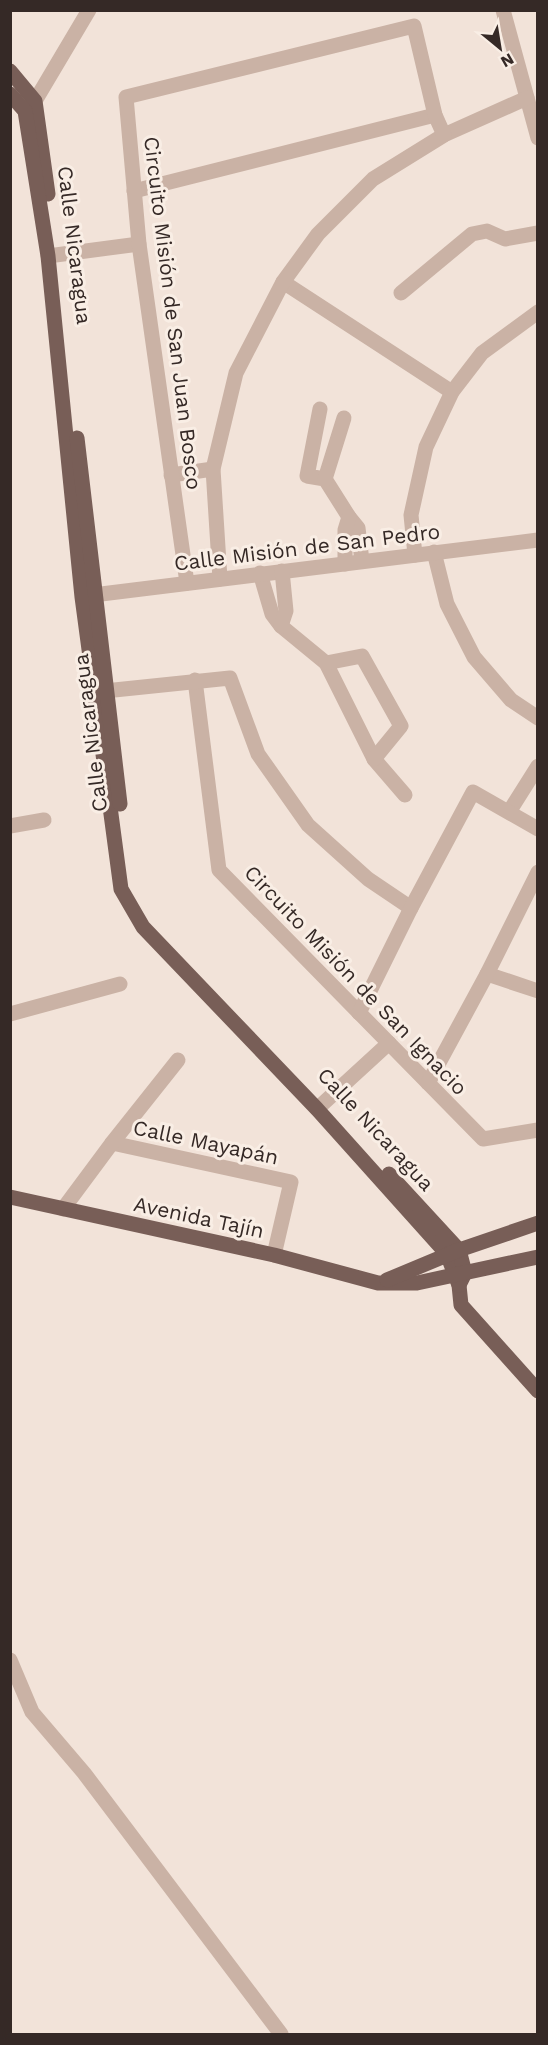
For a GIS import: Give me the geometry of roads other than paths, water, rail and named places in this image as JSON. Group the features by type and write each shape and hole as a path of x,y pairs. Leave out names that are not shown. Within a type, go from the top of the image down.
{"main road":[{"path":"10,71 30,106"},
{"path":"10,94 30,106"},
{"name":"Calle Nicaragua","path":"30,106 52,255 121,889 143,927 320,1106 453,1252 460,1278 461,1305 537,1391"},
{"name":"Avenida Tajín","path":"10,1197 274,1255 378,1283 417,1283 460,1278 537,1257"},
{"path":"378,1283 453,1252 537,1223"}],"street":[{"path":"30,106 89,10"},
{"path":"503,10 537,138"},
{"name":"Circuito Misión de San Juan Bosco","path":"187,583 139,244 126,97 414,26 435,115 444,135"},
{"path":"220,579 213,469 236,373 283,282 318,234 373,179 444,135 527,98"},
{"path":"134,191 435,115"},
{"path":"401,293 472,234 487,231 505,239 537,233"},
{"path":"52,255 139,244"},
{"path":"283,282 452,392"},
{"path":"415,555 411,515 413,504 426,447 452,392 482,353 537,312"},
{"path":"319,413 344,421 325,478 307,476 319,413"},
{"path":"171,475 213,469"},
{"path":"325,478 358,528 362,561"},
{"path":"345,564 345,530 349,517"},
{"name":"Calle Misión de San Pedro","path":"88,596 537,540"},
{"path":"434,552 447,604 474,657 511,700 537,718"},
{"path":"281,626 286,611 282,571"},
{"path":"260,573 272,614 281,626 326,663 374,759 405,795"},
{"path":"326,663 362,656 401,726 374,759"},
{"path":"101,691 230,678 258,754 308,825 368,879 411,908"},
{"name":"Circuito Misión de San Ignacio","path":"195,680 219,870 483,1139 537,1130"},
{"path":"509,813 537,766"},
{"path":"359,1013 411,908 473,792 537,829"},
{"path":"10,826 44,820"},
{"path":"428,1083 488,974 537,872"},
{"path":"488,974 537,991"},
{"path":"10,1014 120,984"},
{"path":"320,1106 389,1043"},
{"path":"63,1209 178,1060"},
{"name":"Calle Mayapán","path":"112,1143 291,1182 274,1255"},
{"path":"10,1660 32,1713 84,1773 280,2034"}]}
